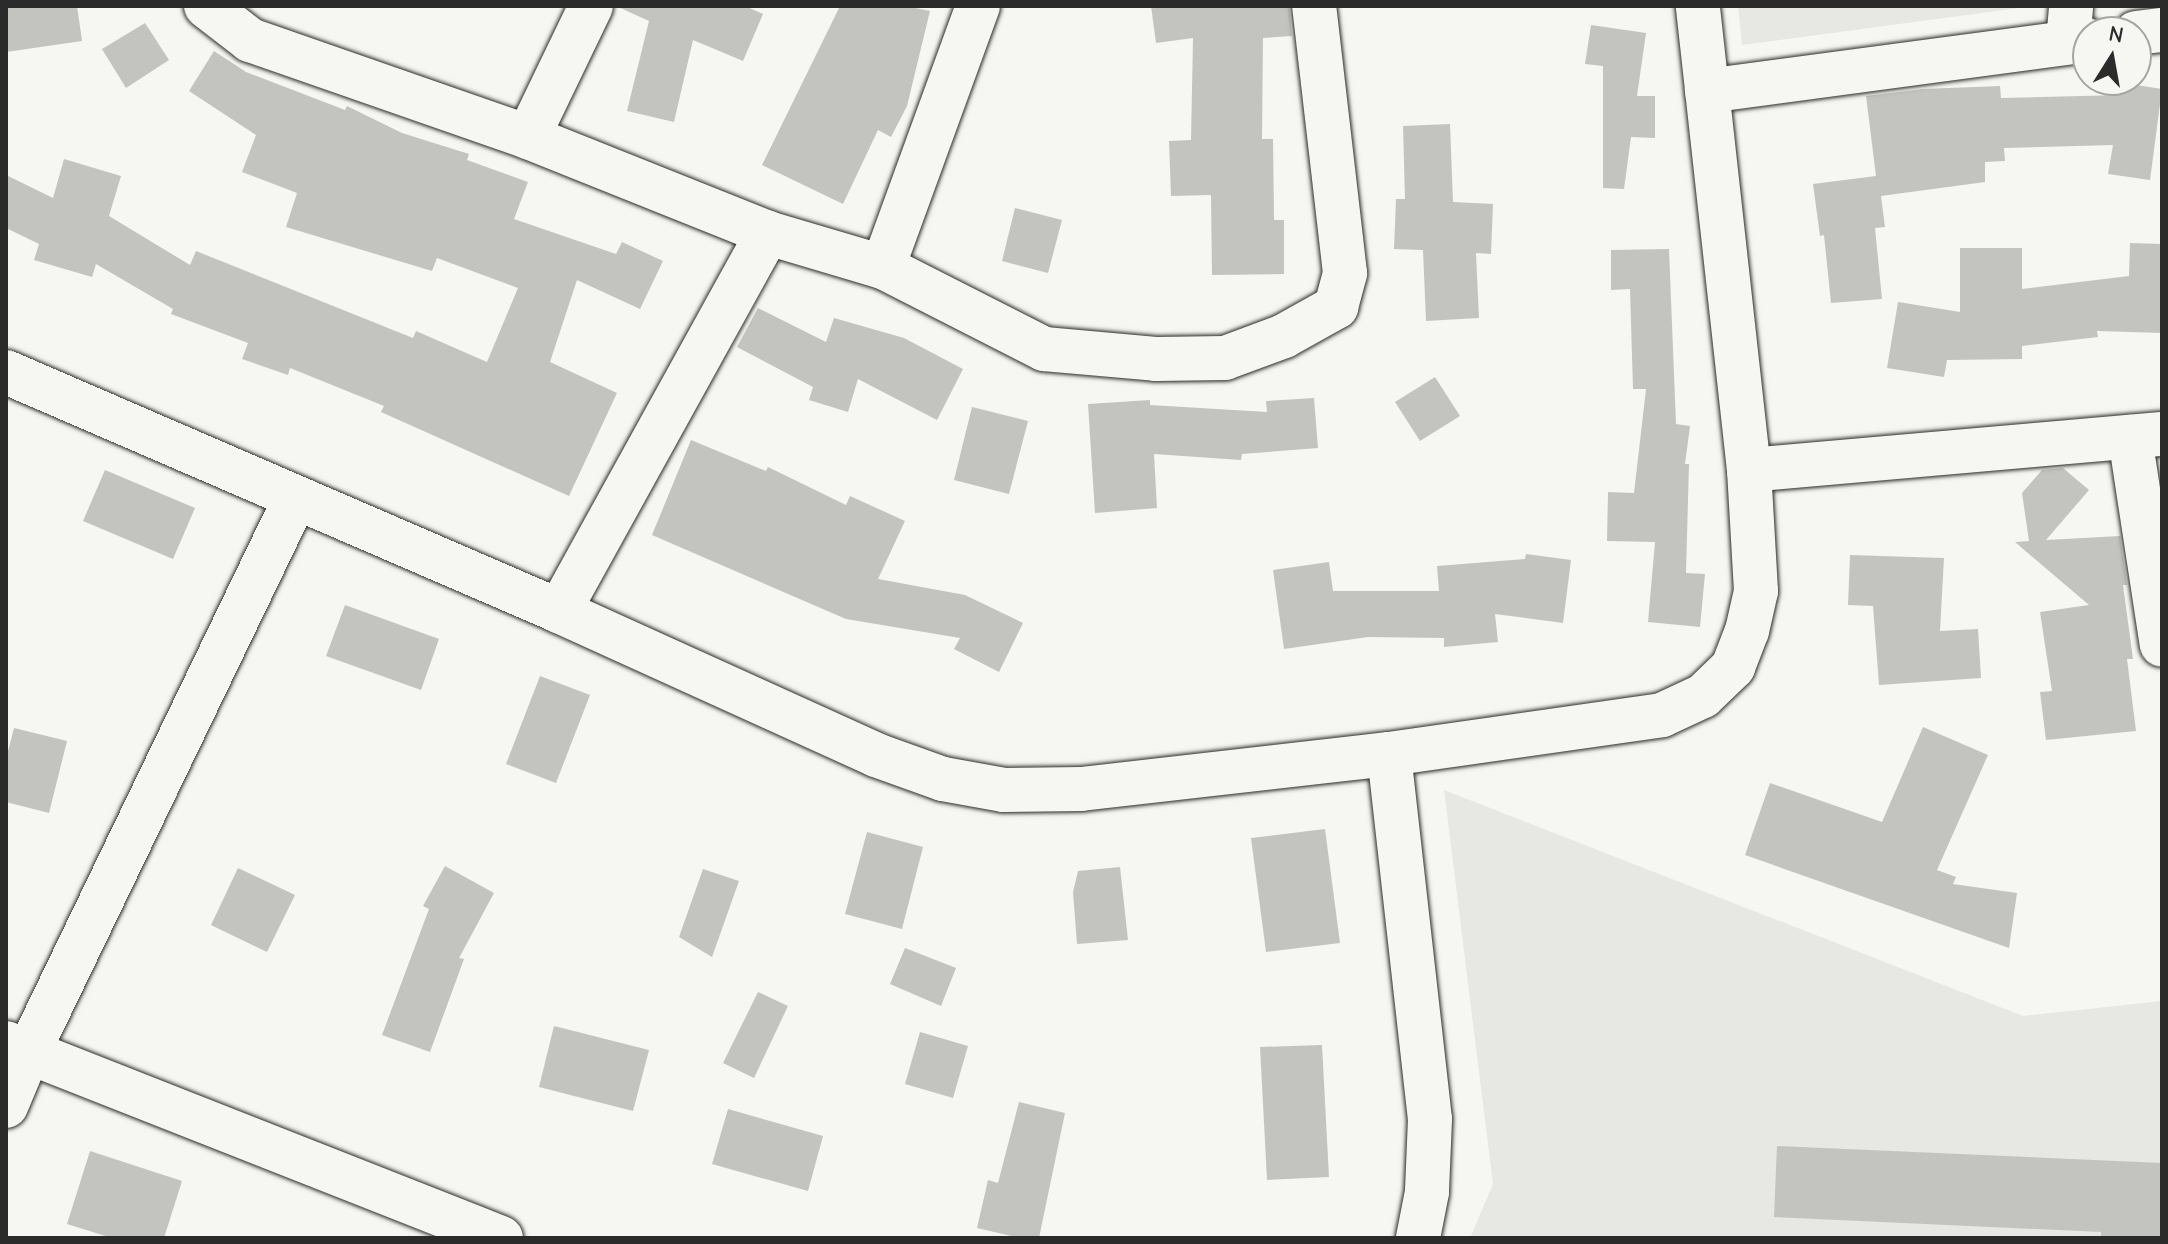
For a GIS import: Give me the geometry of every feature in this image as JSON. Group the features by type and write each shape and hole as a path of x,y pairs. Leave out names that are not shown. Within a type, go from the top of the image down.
{"street":[{"path":"206,6 250,40 528,137 768,233 883,267 1044,349 1142,358 1225,358 1284,336 1336,307 1345,273 1314,6"},
{"path":"528,137 591,6"},
{"path":"883,267 978,6"},
{"path":"6,372 559,611 876,755 943,779 1004,790 1081,789 1389,754 1662,715 1703,696 1733,667 1747,631 1756,591 1749,470 1698,6"},
{"path":"1707,91 2072,30"},
{"path":"559,611 768,233"},
{"path":"1749,470 2146,436 2162,645"},
{"path":"6,1106 18,1047 295,499"},
{"path":"1389,754 1430,1119 1427,1192 1418,1238"},
{"path":"18,1047 501,1238"}],"shaded area":[{"path":"1738,6 2034,6 1742,45"},
{"path":"1444,790 2023,1016 2162,1001 2162,1238 1470,1238 1493,1184"}],"building":[{"path":"6,6 77,6 82,41 6,52"},
{"path":"616,6 745,6 763,14 743,61 693,40 674,122 627,111 649,21"},
{"path":"840,6 906,6 930,11 907,106 891,137 878,130 843,204 762,165"},
{"path":"1151,6 1289,6 1292,36 1263,38 1262,139 1273,139 1274,220 1284,220 1284,274 1212,275 1211,195 1171,196 1169,141 1191,140 1193,38 1156,43"},
{"path":"145,23 169,60 126,88 102,49"},
{"path":"1591,25 1646,33 1637,96 1655,96 1655,138 1631,137 1624,189 1603,188 1603,66 1585,64"},
{"path":"214,51 246,72 345,110 347,106 402,133 469,154 467,160 528,182 514,219 616,254 622,242 663,261 640,309 577,280 550,362 617,393 569,496 381,412 384,406 290,368 288,375 242,359 248,343 171,314 173,309 96,264 92,277 34,260 39,244 6,228 6,175 53,198 64,159 121,176 109,216 190,265 196,251 413,338 416,331 487,362 518,288 437,258 432,271 286,227 297,193 242,172 256,135 189,91"},
{"path":"2000,86 2001,98 2152,96 2152,87 2162,89 2150,180 2108,174 2113,145 2004,148 2005,161 1985,162 1985,182 1881,196 1885,227 1875,228 1882,299 1831,303 1824,235 1820,236 1813,184 1876,176 1866,96 1923,89"},
{"path":"1450,124 1453,202 1493,204 1491,254 1476,253 1479,318 1426,321 1423,250 1394,249 1396,199 1405,199 1403,126"},
{"path":"1015,208 1062,220 1048,273 1002,261"},
{"path":"2130,243 2162,244 2162,333 2097,331 2098,337 2022,346 2022,359 1947,360 1944,377 1887,368 1898,302 1960,312 1960,248 2022,248 2022,289 2129,276"},
{"path":"1669,249 1676,424 1690,426 1685,464 1689,464 1686,573 1705,574 1700,627 1648,622 1655,542 1607,541 1608,492 1634,493 1646,389 1633,389 1630,289 1611,290 1611,250"},
{"path":"758,308 826,342 834,318 904,338 963,369 937,420 858,379 848,412 809,400 813,387 737,347"},
{"path":"1435,377 1460,416 1420,441 1395,402"},
{"path":"1314,398 1318,448 1242,454 1241,460 1154,454 1157,508 1095,513 1088,404 1150,400 1150,405 1267,412 1266,401"},
{"path":"972,407 1028,421 1009,494 954,480"},
{"path":"691,440 766,471 768,467 846,505 850,496 905,521 878,579 965,595 1023,623 999,672 954,649 960,638 846,619 652,535"},
{"path":"2063,468 2089,490 2046,540 2120,536 2133,659 2127,659 2136,731 2046,740 2040,692 2052,691 2040,612 2089,605 2015,542 2029,541 2022,493 2042,470"},
{"path":"105,470 195,508 173,559 83,521"},
{"path":"1526,554 1571,560 1563,623 1495,614 1498,642 1444,647 1444,638 1368,637 1284,649 1273,570 1329,562 1333,591 1439,591 1437,566 1525,559"},
{"path":"1850,555 1944,558 1940,631 1978,629 1981,678 1879,685 1873,606 1848,605"},
{"path":"345,605 439,639 421,690 326,656"},
{"path":"540,676 590,695 556,783 506,764"},
{"path":"1923,727 1988,755 1937,870 1956,877 1953,884 2017,893 2009,948 1745,855 1770,783 1882,822"},
{"path":"14,728 67,741 49,813 6,802 6,759"},
{"path":"1325,829 1340,943 1266,952 1251,838"},
{"path":"867,832 923,847 902,929 845,914"},
{"path":"445,866 494,893 459,958 464,959 430,1052 382,1035 429,909 423,906"},
{"path":"1120,867 1128,940 1077,944 1073,892 1078,871"},
{"path":"238,868 295,895 267,952 211,925"},
{"path":"703,869 739,881 712,957 679,937"},
{"path":"905,948 956,968 941,1006 890,984"},
{"path":"758,992 788,1006 754,1078 723,1063"},
{"path":"554,1026 649,1050 633,1111 539,1087"},
{"path":"920,1032 968,1046 953,1098 905,1084"},
{"path":"1322,1045 1329,1177 1267,1180 1260,1047"},
{"path":"1019,1102 1065,1113 1039,1238 1020,1238 977,1228 988,1180 998,1183"},
{"path":"728,1109 823,1136 808,1191 712,1164"},
{"path":"1777,1146 2162,1163 2162,1238 2101,1238 2101,1232 1774,1217"},
{"path":"90,1151 182,1181 164,1238 112,1238 67,1224"}]}
